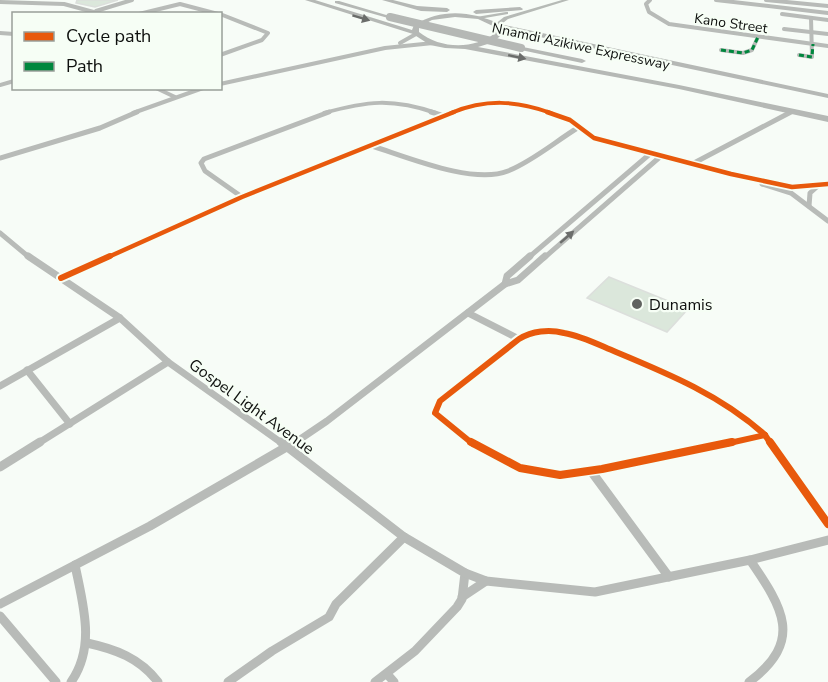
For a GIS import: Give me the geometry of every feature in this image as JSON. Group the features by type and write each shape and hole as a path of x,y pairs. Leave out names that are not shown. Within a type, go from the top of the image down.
{"highway":[{"path":"308,0 415,33 436,44 460,46 482,44 496,38 500,30 497,25"},
{"name":"Nnamdi Azikiwe Expressway","path":"330,0 390,17 521,48 828,111"},
{"name":"Nnamdi Azikiwe Expressway","path":"356,0 528,41 828,103"},
{"path":"385,0 416,8 479,17"},
{"path":"416,8 491,12 524,10"},
{"path":"524,10 517,22 521,28 536,35"},
{"path":"415,33 416,26 424,20 455,15"},
{"name":"Nnamdi Azikiwe Expressway","path":"479,17 497,25 536,35 828,96"},
{"name":"Nnamdi Azikiwe Expressway","path":"460,46 679,87 828,119"},
{"path":"706,71 791,95"},
{"path":"679,87 761,97"}],"main road":[{"path":"497,25 503,19 552,0"},
{"path":"479,17 567,0"}],"street":[{"path":"102,12 132,0"},
{"name":"Kano Street","path":"650,0 646,4 649,12 669,24 828,46"},
{"path":"716,0 828,13"},
{"path":"766,0 828,6"},
{"path":"0,2 48,3 94,12"},
{"path":"147,12 180,4 211,12"},
{"path":"782,14 828,20"},
{"path":"222,15 268,33 262,40 222,54"},
{"path":"799,55 812,57 811,18"},
{"path":"784,29 828,34"},
{"path":"385,48 409,40 415,33"},
{"path":"721,50 744,53 752,50 758,37"},
{"path":"222,84 385,48 421,43 436,44"},
{"path":"160,90 175,97"},
{"path":"0,158 100,128 197,90"},
{"path":"242,197 205,171 201,163 204,159 302,122 371,102 403,103 441,115"},
{"path":"62,278 242,197 441,115 476,103 497,102 557,115 594,138 731,174 788,186 825,184"},
{"path":"692,164 792,111"},
{"path":"369,145 472,174 493,175 508,171 579,127"},
{"path":"505,284 507,276 651,153"},
{"path":"0,604 288,447 327,421 505,284 518,280 661,156"},
{"path":"731,174 791,193 828,221"},
{"path":"809,206 807,196 811,189 825,184"},
{"name":"Gospel Light Avenue","path":"0,233 38,264 120,318 168,362 288,447 404,537 465,573 486,581 536,588 595,592 750,560 828,540"},
{"path":"543,246 553,250"},
{"path":"468,313 519,339"},
{"path":"0,386 120,318"},
{"path":"765,435 591,471 556,474 532,472 509,465 435,413 440,401 519,339 530,333 562,332 672,375 742,414 765,435 828,524"},
{"path":"0,467 168,362"},
{"path":"27,370 70,424"},
{"path":"591,471 669,577"},
{"path":"228,682 272,651 329,617 336,604 404,537"},
{"path":"749,682 764,673 779,657 784,633 781,612 772,591 750,560"},
{"path":"71,682 84,663 87,644 75,565"},
{"path":"460,602 465,573"},
{"path":"375,682 390,678 460,602 486,581"},
{"path":"0,616 56,682"},
{"path":"87,644 115,648 147,668 158,682"}],"building":[{"path":"77,0 118,0 95,7 76,3"},
{"name":"Dunamis","path":"609,277 688,309 667,332 587,298"}],"marked path":[{"path":"721,50 743,53 752,50 758,37"},
{"path":"799,55 812,57 813,44"}],"cycle path":[{"path":"61,278 242,197 476,103 504,103 545,111 570,120 594,138 731,174 792,187 828,184"},
{"path":"765,435 588,472 560,475 532,472 507,463 467,439 435,413 440,401 519,339 529,333 562,332 672,375 742,414 765,435 828,524"}],"place":[{"name":"Dunamis","path":"637,304"}]}
